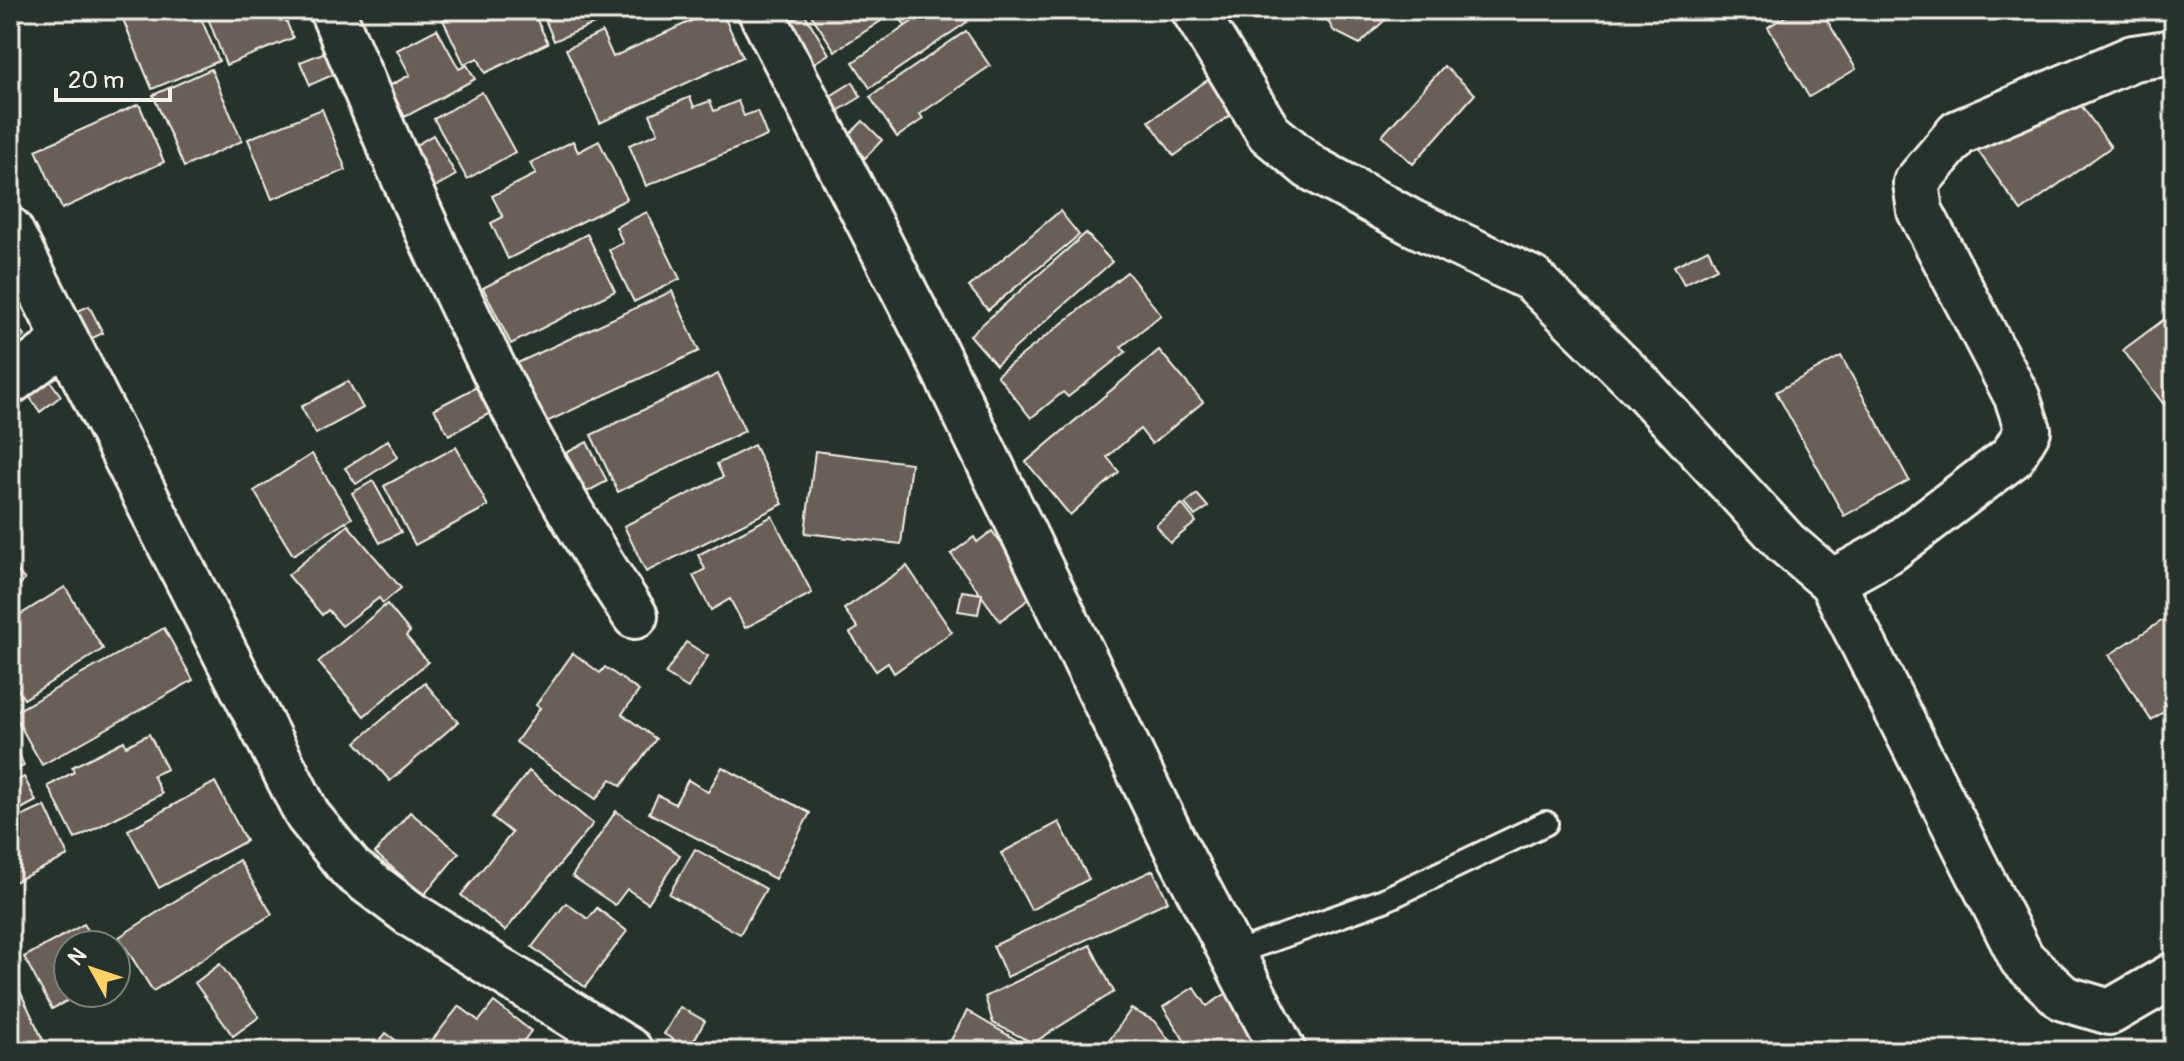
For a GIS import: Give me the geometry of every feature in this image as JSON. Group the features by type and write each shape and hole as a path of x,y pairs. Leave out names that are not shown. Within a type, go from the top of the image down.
{"street":[{"path":"332,10 423,224 579,530 635,616"},
{"path":"760,10 932,345 1174,843 1235,953 1283,1051"},
{"path":"1194,10 1269,133 1310,167 1413,223 1532,279 1643,388 1786,543 1832,582 2022,959 2063,998 2110,1012 2174,975"},
{"path":"1832,582 1888,551 2012,457 2028,430 2017,397 1920,211 1916,183 1958,133 2133,58 2174,52"},
{"path":"10,230 308,816 351,869 412,915 630,1051"},
{"path":"10,382 66,340"}],"lane":[{"path":"1235,953 1384,900 1546,823"}],"building":[{"path":"119,10 190,10 195,20 201,18 219,61 152,89"},
{"path":"205,10 282,10 293,38 226,65"},
{"path":"463,10 532,10 548,43 485,73 478,58 464,64 443,20"},
{"path":"541,10 627,10 554,41"},
{"path":"721,10 743,57 600,123 566,49 602,32 613,57"},
{"path":"808,10 882,10 887,17 835,51"},
{"path":"894,10 931,10 907,28"},
{"path":"929,10 959,10 967,22 870,88 853,62"},
{"path":"1321,10 1395,10 1360,44 1334,31"},
{"path":"1796,10 1821,10 1856,69 1809,97 1768,27"},
{"path":"804,13 829,54 799,72 774,31"},
{"path":"437,29 459,69 467,65 475,79 405,117 389,86 410,75 397,50"},
{"path":"966,31 990,66 920,114 923,119 897,137 870,97"},
{"path":"328,51 337,73 310,85 300,62"},
{"path":"1444,66 1475,94 1413,164 1382,136"},
{"path":"211,69 242,141 184,167 153,95"},
{"path":"1212,77 1236,111 1174,156 1149,121"},
{"path":"853,82 861,97 828,117 819,103"},
{"path":"2071,91 2111,147 2021,211 1978,151 2047,102"},
{"path":"482,92 515,152 467,179 434,119"},
{"path":"690,97 694,107 710,101 714,111 738,101 744,116 757,111 767,136 646,186 629,145 658,133 650,114"},
{"path":"139,104 164,162 62,209 36,150"},
{"path":"322,109 346,170 272,199 248,139"},
{"path":"863,121 882,140 865,158 845,139"},
{"path":"433,135 456,175 428,191 405,152"},
{"path":"573,141 578,152 599,141 627,199 508,259 491,223 503,217 492,196 536,174 530,163"},
{"path":"1060,211 1079,235 988,310 969,287"},
{"path":"647,212 680,279 634,302 609,250 623,243 616,227"},
{"path":"1086,233 1112,262 996,365 970,335"},
{"path":"587,234 615,291 511,344 483,288"},
{"path":"1708,249 1717,268 1684,284 1674,266"},
{"path":"1127,272 1161,315 1121,347 1126,352 1068,397 1063,392 1031,418 997,375"},
{"path":"672,291 699,351 538,426 511,366"},
{"path":"89,306 103,333 84,342 71,314"},
{"path":"2174,312 2174,418 2123,350"},
{"path":"10,319 25,336 10,349"},
{"path":"1159,350 1203,402 1152,444 1140,429 1107,457 1119,472 1070,515 1026,462"},
{"path":"1841,356 1909,480 1844,516 1776,392"},
{"path":"41,368 61,396 40,412 20,383"},
{"path":"718,374 745,431 618,492 591,435"},
{"path":"348,381 363,408 316,434 301,407"},
{"path":"482,384 496,410 449,435 434,409"},
{"path":"388,440 398,457 356,484 345,468"},
{"path":"587,442 607,481 587,492 566,453"},
{"path":"754,445 783,504 646,572 624,526 723,477 717,464"},
{"path":"456,447 488,506 415,545 384,486"},
{"path":"815,451 911,463 901,544 805,533"},
{"path":"312,454 352,518 293,555 254,491"},
{"path":"373,481 401,532 380,543 352,493"},
{"path":"1197,494 1208,507 1195,516 1185,504"},
{"path":"1182,504 1196,522 1170,543 1156,525"},
{"path":"772,516 812,593 745,628 730,599 711,610 693,576 705,569 698,555"},
{"path":"348,525 401,588 383,603 379,598 342,626 328,610 322,615 288,575"},
{"path":"992,531 1037,593 1000,621 951,554 974,537 977,542"},
{"path":"10,563 25,580 10,593"},
{"path":"907,566 952,632 894,673 888,663 876,671 850,633 858,628 844,609"},
{"path":"65,587 103,649 24,699 10,677 10,621"},
{"path":"962,591 982,594 978,614 958,611"},
{"path":"387,604 410,632 406,636 428,662 364,716 318,662"},
{"path":"2174,613 2174,705 2151,720 2109,655"},
{"path":"164,628 193,680 42,765 13,713"},
{"path":"686,642 708,656 688,688 665,674"},
{"path":"573,653 600,673 605,667 639,691 622,714 656,739 621,786 611,779 596,799 516,742 540,708 536,705"},
{"path":"425,683 458,722 390,781 356,742"},
{"path":"10,731 24,766 10,772"},
{"path":"149,734 167,769 153,775 162,794 75,839 48,786 74,772 72,767 124,741 126,746"},
{"path":"722,767 810,813 775,879 649,813 658,795 675,804 688,780 708,792"},
{"path":"529,771 593,824 505,931 461,895 512,833 492,817"},
{"path":"24,777 36,801 10,815 10,784"},
{"path":"215,782 246,841 159,888 128,830"},
{"path":"45,806 68,856 10,884 10,822"},
{"path":"616,811 680,855 648,903 627,889 615,905 572,876"},
{"path":"410,812 459,853 424,895 375,853"},
{"path":"1059,822 1089,879 1031,910 1001,853"},
{"path":"695,849 766,889 740,934 669,894"},
{"path":"239,860 272,914 153,991 132,958 131,929"},
{"path":"1153,870 1168,901 1007,977 993,946"},
{"path":"566,903 588,919 597,908 627,931 585,987 532,947"},
{"path":"52,942 52,1009 24,957"},
{"path":"1090,945 1114,992 1033,1043 993,1023 985,997"},
{"path":"220,964 259,1017 233,1036 195,983"},
{"path":"10,970 44,1042 25,1051 10,1051"},
{"path":"1194,987 1207,1006 1233,989 1263,1035 1240,1051 1191,1051 1163,1007"},
{"path":"494,1002 531,1031 516,1051 424,1051 459,1006 479,1021"},
{"path":"680,1007 705,1021 689,1049 664,1034"},
{"path":"1131,1009 1155,1021 1177,1051 1102,1051"},
{"path":"967,1011 1030,1048 1029,1051 945,1051"},
{"path":"386,1033 410,1051 372,1051"}]}
